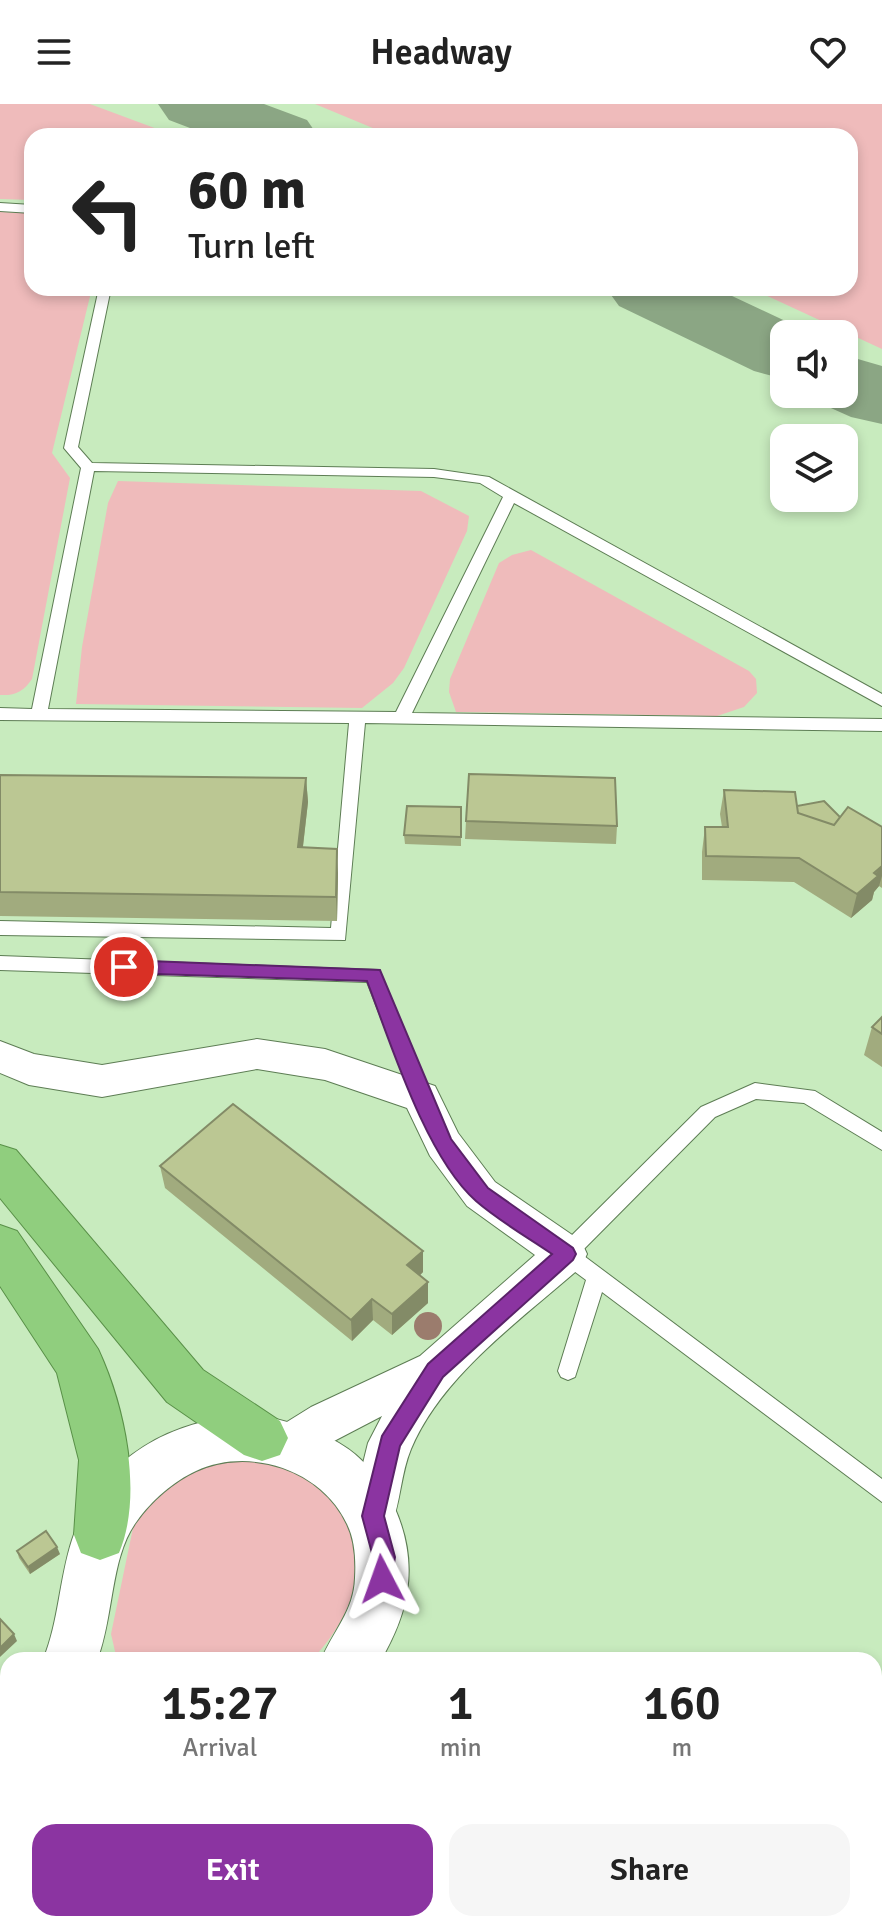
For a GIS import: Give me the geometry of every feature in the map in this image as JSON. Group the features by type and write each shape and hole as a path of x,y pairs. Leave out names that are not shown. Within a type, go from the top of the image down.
{"highway":[{"path":"0,1164 185,1386 276,1441"},
{"path":"0,1246 80,1365 105,1460 100,1535"}],"main road":[{"path":"79,1652 100,1535 116,1506 150,1471 189,1448 225,1439 276,1441 316,1455 350,1480 373,1516 384,1557 380,1601 362,1643 355,1652"}],"street":[{"path":"0,1056 29,1069 102,1081 257,1054 325,1065 421,1097 444,1144 481,1194 582,1264 435,1370 327,1421 276,1441"},
{"path":"373,1516 390,1443 435,1370"}],"lane":[{"path":"0,207 24,208"},
{"path":"103,296 71,448 88,467 461,475 484,480 882,701"},
{"path":"39,713 88,467"},
{"path":"401,718 511,495"},
{"path":"0,714 882,725"},
{"path":"0,928 339,935 357,718"},
{"path":"0,963 373,975 421,1097"},
{"path":"568,1371 582,1264 708,1112 755,1091 808,1096 882,1142"},
{"path":"582,1264 882,1492"}],"shaded area":[{"path":"0,104 90,104 154,128 24,128 24,200 0,199"},
{"path":"315,104 882,104 882,349 858,338 858,320 819,320 767,296 858,296 858,128 373,128"},
{"path":"0,212 24,213 24,296 90,296 52,453 70,478 32,679 19,692 0,695"},
{"path":"118,481 421,491 469,516 467,531 404,668 393,683 362,708 76,704 82,647 108,503"},
{"path":"531,550 749,671 756,679 757,693 744,707 717,716 456,712 449,692 450,679 499,563 512,555"},
{"path":"264,1457 280,1460 309,1478 341,1514 352,1535 356,1578 341,1620 318,1652 115,1652 111,1634 133,1528 144,1506 181,1475 213,1459"}],"building":[{"path":"469,774 615,778 617,826 466,821"},
{"path":"0,775 306,778 298,847 337,849 336,897 0,892"},
{"path":"724,790 795,792 798,813 834,825 848,807 882,827 882,866 874,873 878,876 857,894 799,858 706,856 705,827 728,827"},
{"path":"824,801 840,817 834,825 798,813 797,806"},
{"path":"407,806 461,807 461,837 404,835"},
{"path":"882,1017 882,1034 872,1027"},
{"path":"233,1104 423,1251 407,1265 428,1282 392,1314 372,1299 351,1320 160,1166"},
{"path":"46,1531 57,1547 28,1567 17,1551"},
{"path":"0,1619 14,1634 0,1648"}],"taxiway":[{"path":"195,104 259,128"},
{"path":"665,296 770,346"},
{"path":"858,387 882,398"}],"route":[{"path":"124,967 373,975 421,1097 444,1144 481,1194 566,1254 435,1370 390,1443 373,1516 384,1557 382,1579"}]}
